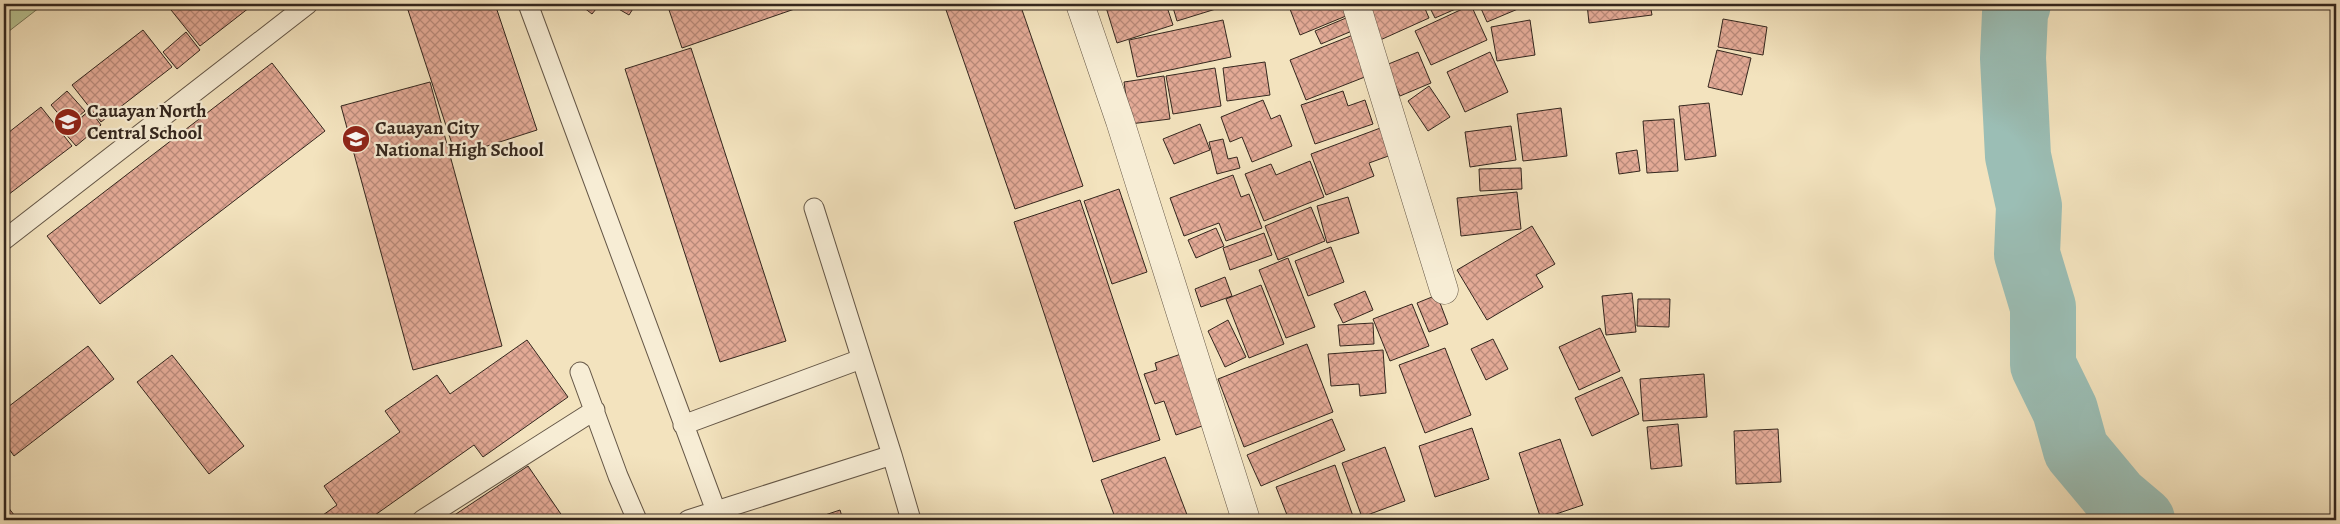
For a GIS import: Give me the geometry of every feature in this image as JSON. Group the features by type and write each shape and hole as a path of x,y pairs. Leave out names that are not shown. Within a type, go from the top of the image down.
{"street":[{"path":"1080,4 1120,121 1246,520"},
{"path":"1356,4 1444,290"}],"lane":[{"path":"4,240 308,4"},
{"path":"528,4 718,516"},
{"path":"814,208 911,520"},
{"path":"684,425 861,359"},
{"path":"580,372 618,476 637,520"},
{"path":"422,520 595,410"},
{"path":"688,520 718,516 892,455"}],"green space":[{"path":"4,4 44,4 4,35"}],"building":[{"path":"168,4 254,4 200,46"},
{"path":"406,4 495,4 537,130 456,156"},
{"path":"579,4 600,4 592,14"},
{"path":"610,4 636,4 629,15"},
{"path":"667,4 809,4 682,48"},
{"path":"944,4 1020,4 1083,186 1015,209"},
{"path":"1105,4 1166,4 1173,25 1117,43"},
{"path":"1172,4 1232,4 1177,21"},
{"path":"1288,4 1341,4 1346,16 1300,35"},
{"path":"1384,4 1423,4 1429,18 1378,41 1365,12"},
{"path":"1428,4 1467,4 1435,18"},
{"path":"1479,4 1524,4 1525,6 1487,22"},
{"path":"1587,4 1650,4 1652,15 1589,23"},
{"path":"1471,5 1487,40 1431,65 1415,31"},
{"path":"1346,18 1352,31 1321,44 1315,31"},
{"path":"1723,19 1767,27 1763,55 1718,47"},
{"path":"1223,20 1231,57 1137,77 1129,40"},
{"path":"1530,20 1535,55 1497,61 1491,27"},
{"path":"143,30 172,67 101,122 72,85"},
{"path":"186,32 200,50 177,69 163,52"},
{"path":"1353,35 1370,75 1306,100 1290,60"},
{"path":"691,48 786,341 720,362 625,69"},
{"path":"1717,50 1751,58 1742,95 1708,87"},
{"path":"1418,52 1431,83 1400,96 1386,65"},
{"path":"1490,52 1508,92 1465,112 1447,72"},
{"path":"1265,62 1270,95 1227,101 1223,68"},
{"path":"272,63 325,131 100,304 47,236"},
{"path":"1215,68 1221,106 1173,114 1166,76"},
{"path":"1164,76 1170,119 1130,124 1124,82"},
{"path":"430,82 502,346 413,370 341,106"},
{"path":"1429,86 1450,117 1428,131 1408,101"},
{"path":"67,91 85,111 68,125 51,105"},
{"path":"1343,91 1348,106 1365,100 1373,124 1315,144 1301,105"},
{"path":"1263,100 1271,119 1280,115 1292,146 1252,162 1242,137 1230,142 1221,117"},
{"path":"1709,103 1716,156 1685,160 1679,106"},
{"path":"41,107 72,146 4,198 4,136"},
{"path":"1561,108 1567,156 1523,161 1517,114"},
{"path":"90,110 101,125 76,146 64,132"},
{"path":"1674,119 1678,171 1647,173 1643,121"},
{"path":"1200,124 1210,150 1174,164 1163,139"},
{"path":"1511,126 1516,160 1470,167 1465,132"},
{"path":"1383,127 1394,154 1369,163 1374,176 1326,195 1311,154"},
{"path":"1223,139 1228,159 1237,157 1240,168 1217,174 1209,142"},
{"path":"1637,150 1640,171 1619,174 1616,153"},
{"path":"1310,161 1324,197 1264,221 1245,174 1271,164 1276,175"},
{"path":"1521,168 1522,189 1480,191 1479,169"},
{"path":"1233,175 1241,197 1249,194 1262,228 1226,241 1219,223 1184,236 1170,198"},
{"path":"1119,189 1147,272 1112,284 1084,201"},
{"path":"1517,192 1521,229 1461,236 1457,198"},
{"path":"1348,197 1359,233 1327,243 1317,206"},
{"path":"1080,200 1160,440 1093,462 1014,222"},
{"path":"1311,207 1325,241 1278,260 1265,226"},
{"path":"1532,226 1555,264 1536,275 1543,287 1487,320 1457,270"},
{"path":"1216,228 1224,246 1196,258 1188,240"},
{"path":"1264,233 1272,255 1230,270 1223,248"},
{"path":"1331,247 1344,282 1308,296 1295,261"},
{"path":"1288,258 1315,327 1286,338 1259,270"},
{"path":"1225,277 1232,296 1201,307 1195,289"},
{"path":"1261,285 1284,344 1249,358 1226,299"},
{"path":"1365,291 1373,310 1343,323 1334,304"},
{"path":"1632,293 1636,332 1606,335 1602,296"},
{"path":"1437,295 1448,324 1429,332 1417,303"},
{"path":"1638,299 1670,299 1669,327 1637,326"},
{"path":"1412,304 1429,346 1390,361 1373,319"},
{"path":"1228,320 1246,357 1225,367 1208,331"},
{"path":"1373,323 1374,344 1340,346 1338,325"},
{"path":"1600,328 1620,371 1579,390 1559,347"},
{"path":"1493,339 1508,369 1486,380 1471,349"},
{"path":"527,340 568,397 483,457 474,445 368,520 316,520 337,505 324,486 400,432 385,411 437,375 450,394"},
{"path":"1307,344 1333,412 1244,447 1218,379"},
{"path":"88,346 114,379 14,456 4,442 4,410"},
{"path":"1445,348 1471,415 1425,433 1399,365"},
{"path":"1383,350 1386,393 1360,396 1359,384 1331,386 1328,354"},
{"path":"1181,354 1205,425 1176,435 1164,401 1155,404 1144,374 1157,370 1155,363"},
{"path":"172,355 244,446 209,474 137,382"},
{"path":"1704,374 1707,417 1643,421 1640,379"},
{"path":"1622,377 1639,414 1592,436 1575,398"},
{"path":"1332,419 1345,450 1261,486 1247,455"},
{"path":"1678,424 1682,466 1651,469 1647,427"},
{"path":"1472,428 1489,479 1435,497 1419,446"},
{"path":"1778,429 1781,482 1736,484 1734,431"},
{"path":"1560,439 1583,505 1541,519 1519,453"},
{"path":"1385,447 1405,501 1362,517 1342,463"},
{"path":"1165,457 1189,520 1116,520 1101,480"},
{"path":"1335,465 1354,519 1289,520 1276,487"},
{"path":"528,466 565,520 447,520"},
{"path":"4,502 18,520 4,520"},
{"path":"840,510 843,520 810,520"}],"waterway":[{"path":"2018,4 2015,13 2013,58 2018,156 2029,206 2027,254 2043,307 2043,365 2065,410 2076,450 2116,498 2142,520"}],"place":[{"name":"Cauayan North Central School","path":"68,122"},
{"name":"Cauayan City National High School","path":"356,139"}]}
